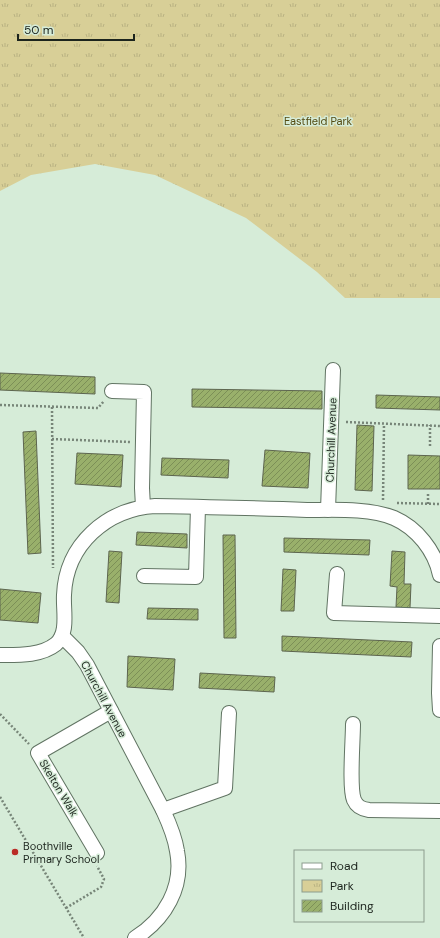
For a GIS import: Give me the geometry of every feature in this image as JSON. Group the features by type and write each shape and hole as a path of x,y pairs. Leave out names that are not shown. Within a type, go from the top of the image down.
{"street":[{"name":"Churchill Avenue","path":"328,510 333,370"},
{"path":"112,391 144,392 143,507"},
{"path":"0,655 22,655 48,649 57,643 62,636 65,619 64,594 66,579 80,547 88,536 110,519 132,509 143,507 198,507 328,510 377,513 394,518 406,524 426,544 439,568"},
{"path":"144,576 196,577 198,507"},
{"path":"337,574 334,613 440,616"},
{"name":"Churchill Avenue","path":"62,636 83,659 111,711 163,810 172,832 177,850 179,865 178,878 169,904 152,925 135,938"},
{"path":"440,646 440,710"},
{"name":"Skelton Walk","path":"98,853 38,753 111,711"},
{"path":"163,810 225,788 229,713"},
{"path":"353,724 352,789 354,800 362,809 440,811"}],"path":[{"path":"0,405 98,408 112,391"},
{"path":"52,407 53,568 64,594"},
{"path":"331,422 440,426"},
{"path":"384,424 383,502 440,504"},
{"path":"430,425 430,446"},
{"path":"52,440 143,442"},
{"path":"428,493 428,504"},
{"path":"0,714 38,753"},
{"path":"0,797 84,938"},
{"path":"66,908 101,887 104,879 95,863 98,853"}],"green space":[{"name":"Eastfield Park","path":"0,0 440,0 440,298 345,298 317,272 246,218 155,175 95,164 31,175 0,191"}],"building":[{"path":"0,373 95,377 95,394 0,390"},
{"path":"192,389 322,391 322,409 192,407"},
{"path":"376,395 440,397 440,410 376,408"},
{"path":"357,425 374,426 372,491 355,490"},
{"path":"36,431 41,553 28,554 23,432"},
{"path":"265,450 310,453 308,488 262,486"},
{"path":"77,453 123,455 121,487 75,484"},
{"path":"408,455 440,456 440,489 408,489"},
{"path":"162,458 229,460 228,478 161,475"},
{"path":"137,532 187,534 187,548 136,545"},
{"path":"223,535 235,535 236,638 224,638"},
{"path":"284,538 370,540 369,555 284,552"},
{"path":"109,551 122,552 119,603 106,602"},
{"path":"392,551 405,552 404,584 411,584 410,608 396,607 397,587 390,586"},
{"path":"283,569 296,570 294,611 281,611"},
{"path":"0,589 41,593 38,623 0,620"},
{"path":"148,608 198,609 198,620 147,619"},
{"path":"282,636 412,642 411,657 282,651"},
{"path":"128,656 175,659 173,690 127,687"},
{"path":"200,673 275,677 274,692 199,688"}],"place":[{"name":"Boothville Primary School","path":"15,852"}]}
